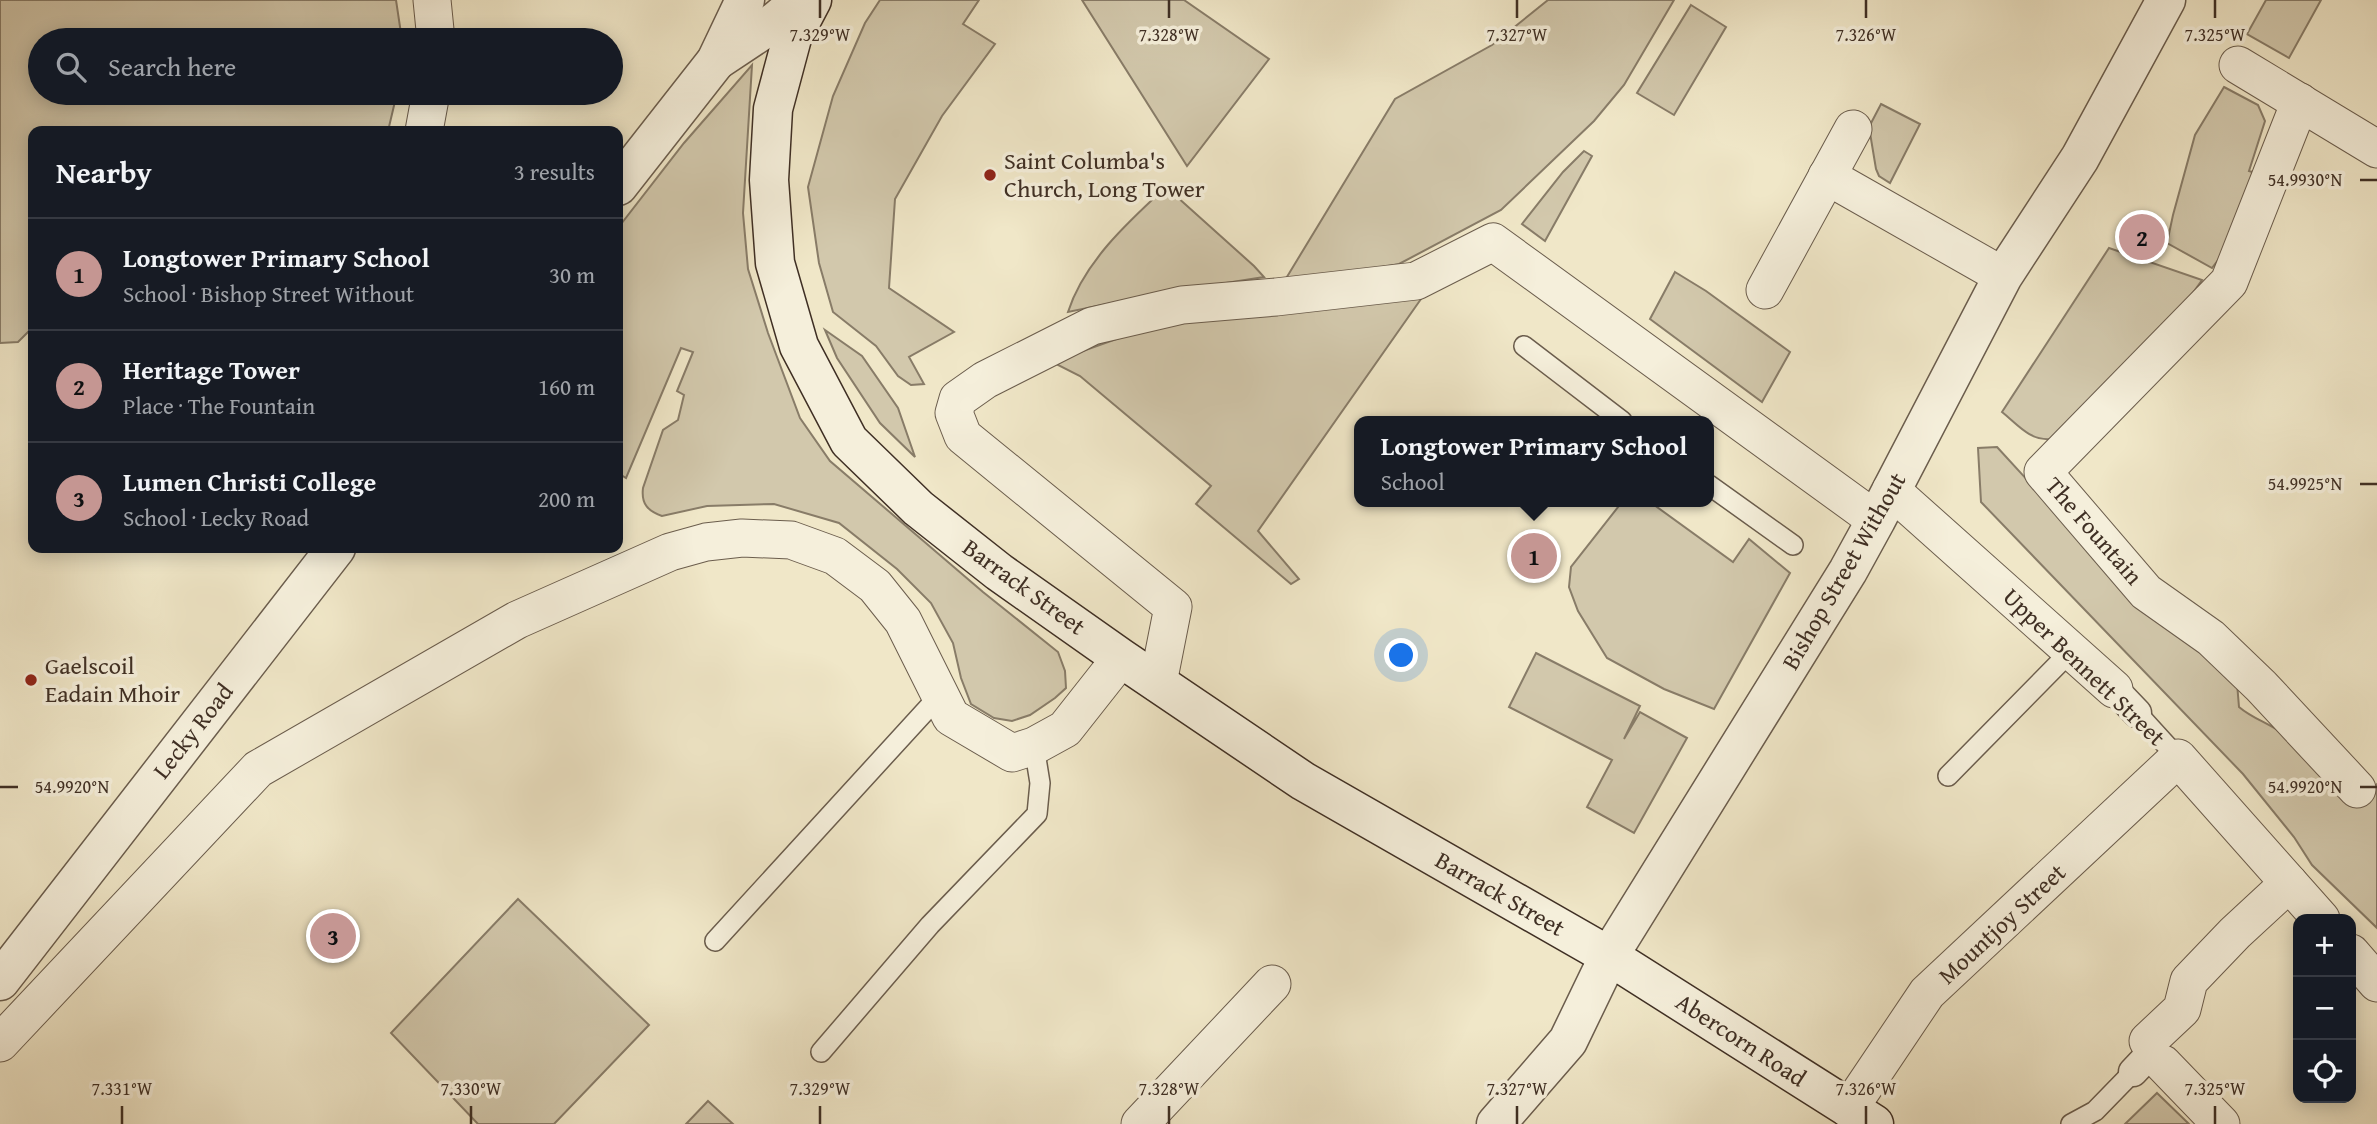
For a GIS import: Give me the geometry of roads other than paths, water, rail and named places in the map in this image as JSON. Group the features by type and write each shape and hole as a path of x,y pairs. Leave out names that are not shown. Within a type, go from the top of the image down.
{"street":[{"path":"432,0 435,28"},
{"path":"623,180 716,61 745,0"},
{"path":"716,61 776,21 801,0"},
{"name":"Barrack Street","path":"812,0 792,37 773,108 769,180 775,263 799,346 849,441 938,524 999,572 1121,658 1303,781 1609,956"},
{"name":"Bishop Street Without","path":"1496,1124 1568,1041 1609,956 1745,738 1884,505 2004,276 2080,158 2166,0"},
{"path":"2233,62 2377,149"},
{"name":"The Fountain","path":"2300,102 2229,282 2043,472 2146,592 2211,638 2261,686 2357,789"},
{"path":"425,126 429,105"},
{"path":"1765,290 1853,129"},
{"path":"1827,176 2004,276"},
{"name":"Upper Bennett Street","path":"1158,683 1173,607 963,436 954,413 958,399 985,380 1092,326 1182,305 1416,281 1493,242 1884,505 2071,650 2126,701"},
{"path":"0,1043 258,769 517,620 670,552 706,542 742,538 791,540 835,556 876,586 903,621 951,717 1012,753 1034,746 1065,729 1121,658"},
{"name":"Lecky Road","path":"0,982 332,553"},
{"name":"Upper Bennett Street","path":"2178,758 2316,914"},
{"name":"Mountjoy Street","path":"1861,1117 1927,993 2178,758"},
{"path":"2221,1124 2148,1059 2182,1009 2189,981 2288,883"},
{"name":"Abercorn Road","path":"1609,956 1861,1117"},
{"path":"2356,959 2377,983"},
{"path":"1140,1124 1272,984"}],"lane":[{"path":"1524,346 1615,416"},
{"path":"1714,489 1793,545"},
{"path":"1948,776 2071,650"},
{"path":"715,940 940,695"},
{"name":"Upper Bennett Street","path":"2126,701 2178,758"},
{"path":"821,1052 930,925 1037,814 1041,783 1034,746"},
{"path":"2071,1124 2095,1111 2148,1059"}],"place":[{"name":"Saint Columba's Church, Long Tower","path":"990,175"},
{"name":"Heritage Tower","path":"2142,237"},
{"name":"Longtower Primary School","path":"1534,556"},
{"name":"Gaelscoil Eadain Mhoir","path":"31,680"},
{"name":"Lumen Christi College","path":"333,936"}]}
